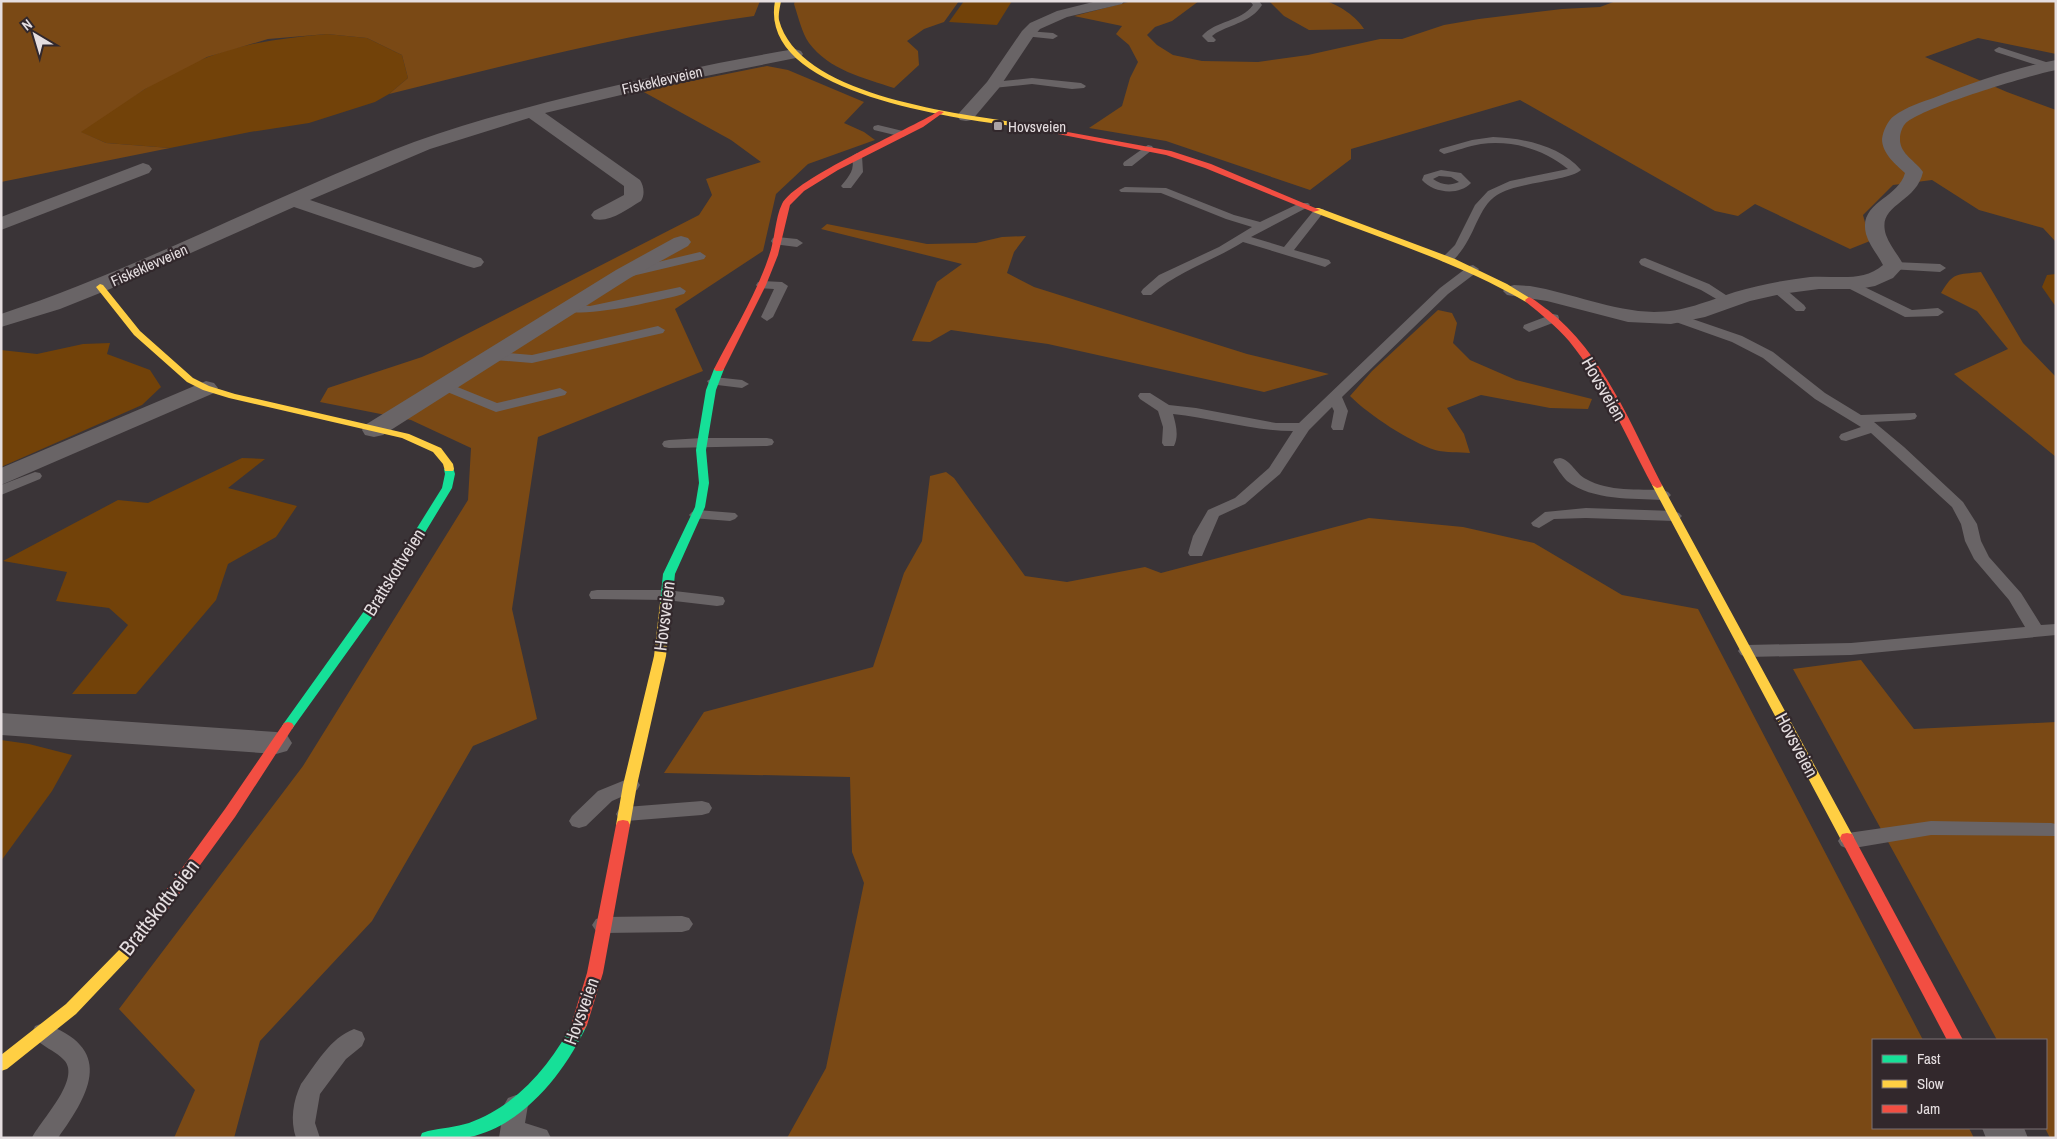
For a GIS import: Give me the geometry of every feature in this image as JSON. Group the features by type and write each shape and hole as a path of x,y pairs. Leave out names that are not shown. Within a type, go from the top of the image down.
{"street":[{"name":"Hovsveien","path":"778,1 776,8 779,32 795,54 805,64 819,72 867,94 941,112 1148,148 1203,162 1319,211 1473,269 1514,291 1553,318 1569,334 1599,376 1954,1039"},
{"path":"966,116 1036,26 1052,17 1117,1"},
{"name":"Fiskeklevveien","path":"1,320 60,302 100,287 292,200 418,147 531,111 715,67 795,54"},
{"path":"1514,291 1532,291 1619,314 1643,318 1678,318 1696,314 1729,301 1779,290 1818,283 1850,284 1878,278 1894,266 1876,236 1874,222 1878,212 1909,186 1914,178 1914,172 1895,153 1891,141 1892,134 1899,120 1966,92 2049,68"},
{"path":"531,111 633,184 634,196 601,216"},
{"name":"Hovsveien","path":"428,1138 469,1130 491,1121 516,1105 558,1065 572,1042 595,973 630,785 660,656 668,574 698,515 704,483 701,450 714,381 762,285 778,241 786,204 812,182 941,112"},
{"path":"1,224 144,169"},
{"path":"292,200 474,262"},
{"path":"374,430 623,274 681,242"},
{"name":"Brattskottveien","path":"1,1064 43,1033 71,1009 151,923 377,602 447,488 450,474 448,464 437,450 405,436 276,407 206,388 190,380 137,333 100,287"},
{"path":"1,477 206,388"},
{"path":"1,724 276,743"}],"lane":[{"path":"1212,40 1207,36 1212,30 1250,14 1258,5 1254,1"},
{"path":"1028,34 1053,36"},
{"path":"1999,50 2049,68"},
{"path":"1023,81 1035,68"},
{"path":"992,85 1023,81 1044,81 1071,87 1081,86"},
{"path":"878,128 903,134"},
{"path":"1444,151 1483,140 1511,141 1527,144 1552,154 1576,170 1497,190 1472,192 1476,212 1460,247 1447,259"},
{"path":"1128,164 1148,148"},
{"path":"847,186 857,176 860,166 858,156"},
{"path":"1125,190 1162,190 1230,218 1261,226"},
{"path":"1147,292 1163,278 1223,250 1261,226 1304,205"},
{"path":"1286,252 1319,211"},
{"path":"1241,238 1325,263"},
{"path":"778,241 797,243"},
{"path":"623,274 700,256"},
{"path":"1645,262 1706,287 1729,301"},
{"path":"1894,266 1940,268"},
{"path":"1196,553 1201,536 1213,513 1240,501 1275,471 1303,427 1444,291 1473,269"},
{"path":"1850,284 1910,314 1938,312"},
{"path":"762,285 782,286 767,317"},
{"path":"1779,290 1800,308"},
{"path":"568,308 590,310 680,292"},
{"path":"1529,328 1553,318"},
{"path":"1678,318 1748,343 1768,355 1820,396 1873,428 1958,505 1969,524 1973,541 1982,559 2015,597 2036,631"},
{"path":"1705,328 1711,342"},
{"path":"494,356 532,359 658,330"},
{"path":"714,381 742,384"},
{"path":"445,386 496,408 560,392"},
{"path":"1145,396 1165,409 1196,412 1276,427 1303,427"},
{"path":"1334,396 1341,411 1338,427"},
{"path":"1165,409 1170,427 1169,443"},
{"path":"1858,419 1910,416"},
{"path":"1846,437 1873,428"},
{"path":"669,444 767,442"},
{"path":"1560,462 1570,475 1586,486 1602,490 1663,495"},
{"path":"1,491 35,476"},
{"path":"1539,523 1550,515 1586,513 1674,516"},
{"path":"698,515 730,516"},
{"path":"597,595 666,595 717,601"},
{"path":"1747,652 1851,648 2056,630"},
{"path":"578,821 605,796 630,785"},
{"path":"626,814 702,808"},
{"path":"1848,841 1931,828 2051,830"},
{"path":"603,925 682,924"},
{"path":"43,1033 74,1056 78,1061 79,1074 71,1098 44,1138"},
{"path":"308,1138 303,1123 309,1090 338,1052 354,1039"},
{"path":"516,1105 512,1134 539,1138"}],"shaded area":[{"path":"1,1 760,1 754,16 616,40 389,94 408,78 402,55 367,38 327,34 268,39 207,57 145,89 81,132 106,143 170,148 1,182"},
{"path":"795,1 959,1 944,22 924,29 907,41 918,51 919,65 894,88 848,72 826,60 809,43 804,34 794,4"},
{"path":"964,1 1012,1 997,25 949,22"},
{"path":"1132,1 1199,1 1172,21 1155,27 1147,35 1157,45 1173,55 1202,61 1258,62 1308,55 1380,39 1402,39 1444,25 1479,19 1562,9 1600,7 1616,1 2056,1 2056,54 1978,38 1925,57 2007,92 2056,110 2056,242 2043,228 1979,210 1932,180 1893,185 1863,215 1870,241 1850,249 1755,204 1738,216 1715,211 1520,100 1351,149 1351,159 1310,190 1166,141 1089,128 1122,106 1130,78 1138,62 1129,45 1116,34 1122,26 1074,16"},
{"path":"1269,1 1325,1 1347,12 1364,29 1309,30 1284,16"},
{"path":"327,34 367,38 402,55 408,78 389,94 375,102 309,123 250,132 170,148 106,143 80,132 158,81 208,57 252,44"},
{"path":"767,66 788,70 864,102 844,123 864,132 875,140 808,164 776,194 763,251 675,309 703,371 538,437 512,609 537,719 473,746 372,921 260,1041 234,1138 174,1138 195,1090 119,1009 303,766 468,500 471,448 411,420 320,402 328,388 422,357 699,215 712,195 706,179 761,162 731,140 642,91"},
{"path":"827,224 927,244 976,243 1002,237 1026,236 1014,252 1007,273 1034,287 1247,354 1329,374 1264,392 1048,344 951,330 930,342 912,341 937,282 962,264 821,229"},
{"path":"1981,272 2023,343 2056,377 2056,457 1954,374 2008,349 1977,311 1941,293 1953,277 1961,274"},
{"path":"2056,274 2056,307 2042,287 2047,275"},
{"path":"1438,310 1452,313 1457,323 1453,343 1470,360 1516,380 1592,399 1588,409 1550,408 1481,395 1447,408 1464,434 1470,453 1435,450 1414,441 1390,427 1368,412 1350,396 1372,371"},
{"path":"110,343 107,354 150,370 161,387 142,405 1,467 1,350 37,354 83,344"},
{"path":"242,458 265,459 228,488 297,506 276,537 228,564 216,600 136,694 72,694 128,625 109,608 56,601 67,572 3,561 118,500 148,503"},
{"path":"946,472 954,478 1025,576 1067,582 1145,567 1161,573 1369,518 1463,527 1534,543 1622,595 1698,609 1922,1039 1872,1039 1872,1129 1970,1129 1974,1138 787,1138 826,1068 864,883 852,852 850,777 664,773 704,712 873,667 904,573 922,541 930,476"},
{"path":"1861,660 1914,729 2056,722 2056,1138 2050,1138 2046,1129 2047,1039 1996,1039 1793,669"},
{"path":"1,740 29,744 72,755 52,791 1,861"}],"traffic: fast":[{"path":"666,603 669,574 700,507 704,483 701,450 711,390 719,369"},
{"path":"288,726 377,602 447,488 450,474 449,469"},
{"path":"428,1138 470,1130 504,1114 535,1089 549,1074 571,1042 579,1025"}],"traffic: slow":[{"path":"778,1 776,20 788,47 812,68 844,85 924,109 1027,126"},
{"path":"1316,210 1452,261 1529,300"},
{"path":"100,287 137,333 190,380 206,388 232,396 405,436 437,450 448,464 449,469"},
{"path":"1657,485 1847,838"},
{"path":"623,825 630,785 660,656 666,603"},
{"path":"1,1064 71,1009 126,952 161,908"}],"traffic: jam":[{"path":"719,369 762,285 774,255 786,204 801,189 835,168 920,125 941,112"},
{"path":"1027,126 1168,153 1208,166 1316,210"},
{"path":"1529,300 1571,338 1588,360 1618,409 1657,485"},
{"path":"161,908 230,813 288,726"},
{"path":"579,1025 595,973 623,825"},
{"path":"1847,838 1954,1039"}],"place":[{"name":"Hovsveien","path":"998,126"}]}
